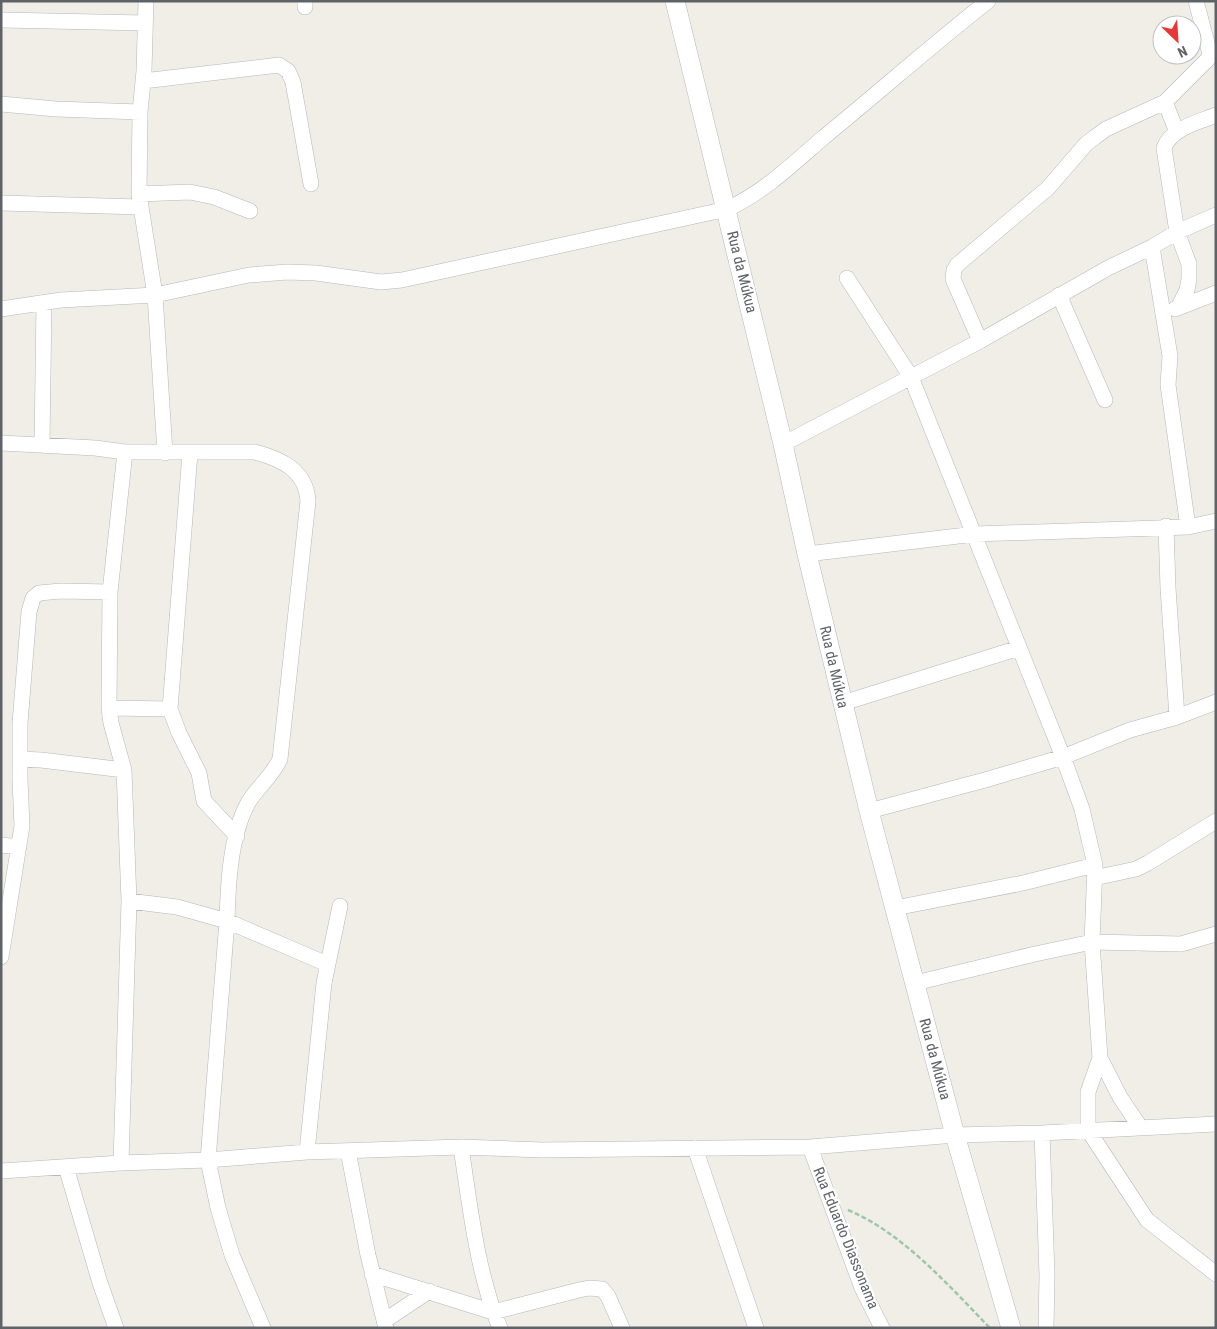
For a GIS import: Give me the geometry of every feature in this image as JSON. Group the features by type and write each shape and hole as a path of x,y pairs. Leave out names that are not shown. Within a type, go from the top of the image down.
{"street":[{"path":"146,1 144,81 140,112 139,200 154,295 165,453"},
{"name":"Rua da Múkua","path":"674,1 727,209 869,811 955,1135 1011,1328"},
{"path":"1,309 44,302 154,295 249,275 287,272 316,273 381,282 402,280 727,209 756,193 794,163 988,1"},
{"path":"980,341 953,279 954,270 957,265 1048,188 1086,144 1106,129 1165,102 1208,59 1210,54 1196,1"},
{"path":"1,20 145,23"},
{"path":"144,81 279,65 284,68 288,71 293,82 311,184"},
{"path":"1165,102 1177,132"},
{"path":"1,104 56,109 140,112"},
{"path":"1178,308 1187,290 1189,264 1177,232 1164,148 1177,132 1216,115"},
{"path":"1,203 139,200 190,192 214,197 250,211"},
{"path":"783,444 980,341 1108,268 1152,247 1177,232 1216,215"},
{"path":"1152,247 1170,356 1168,385 1188,526"},
{"path":"847,278 911,376 1063,756 1082,809 1095,872 1092,942 1100,1058 1120,1097 1140,1127"},
{"path":"1164,315 1216,292"},
{"path":"1059,296 1106,400"},
{"path":"42,445 44,302"},
{"path":"1,443 95,448 125,452 255,452 283,462 299,474 307,494 280,759 276,768 248,803 233,848 208,1160 218,1208 232,1255 259,1327"},
{"path":"121,1163 129,900 124,770 110,723 109,708 110,592 125,452"},
{"path":"190,452 170,709 179,733 199,773 204,801 237,836"},
{"path":"807,554 975,534 1188,526 1216,521"},
{"path":"1166,526 1168,588 1177,717"},
{"path":"1,957 22,826 20,723 29,612 33,598 39,593 110,592"},
{"path":"843,703 1019,648"},
{"path":"869,811 985,780 1063,756 1130,730 1177,717 1216,702"},
{"path":"109,708 170,709"},
{"path":"20,759 124,770"},
{"path":"895,908 1022,883 1095,872 1136,869 1216,821"},
{"path":"1,845 19,847"},
{"path":"129,900 177,908 227,921 327,964"},
{"path":"307,1152 327,964 340,906"},
{"path":"915,983 1092,942 1181,944 1216,934"},
{"path":"1100,1058 1088,1092 1088,1130 1146,1220 1216,1274"},
{"path":"1,1172 121,1163 208,1160 307,1152 461,1147 542,1150 810,1147 955,1135 1042,1133 1216,1124"},
{"path":"1042,1133 1047,1274 1046,1328"},
{"path":"461,1147 475,1235 493,1312 500,1328"},
{"name":"Rua Eduardo Diassonama","path":"810,1147 862,1288 882,1328"},
{"path":"695,1148 756,1328"},
{"path":"348,1151 372,1274 385,1324 429,1291"},
{"path":"66,1167 100,1283 116,1328"},
{"path":"372,1274 493,1312 573,1291 589,1288 602,1289 608,1296 622,1328"}],"path":[{"path":"831,1202 878,1224 936,1272 990,1328"}]}
